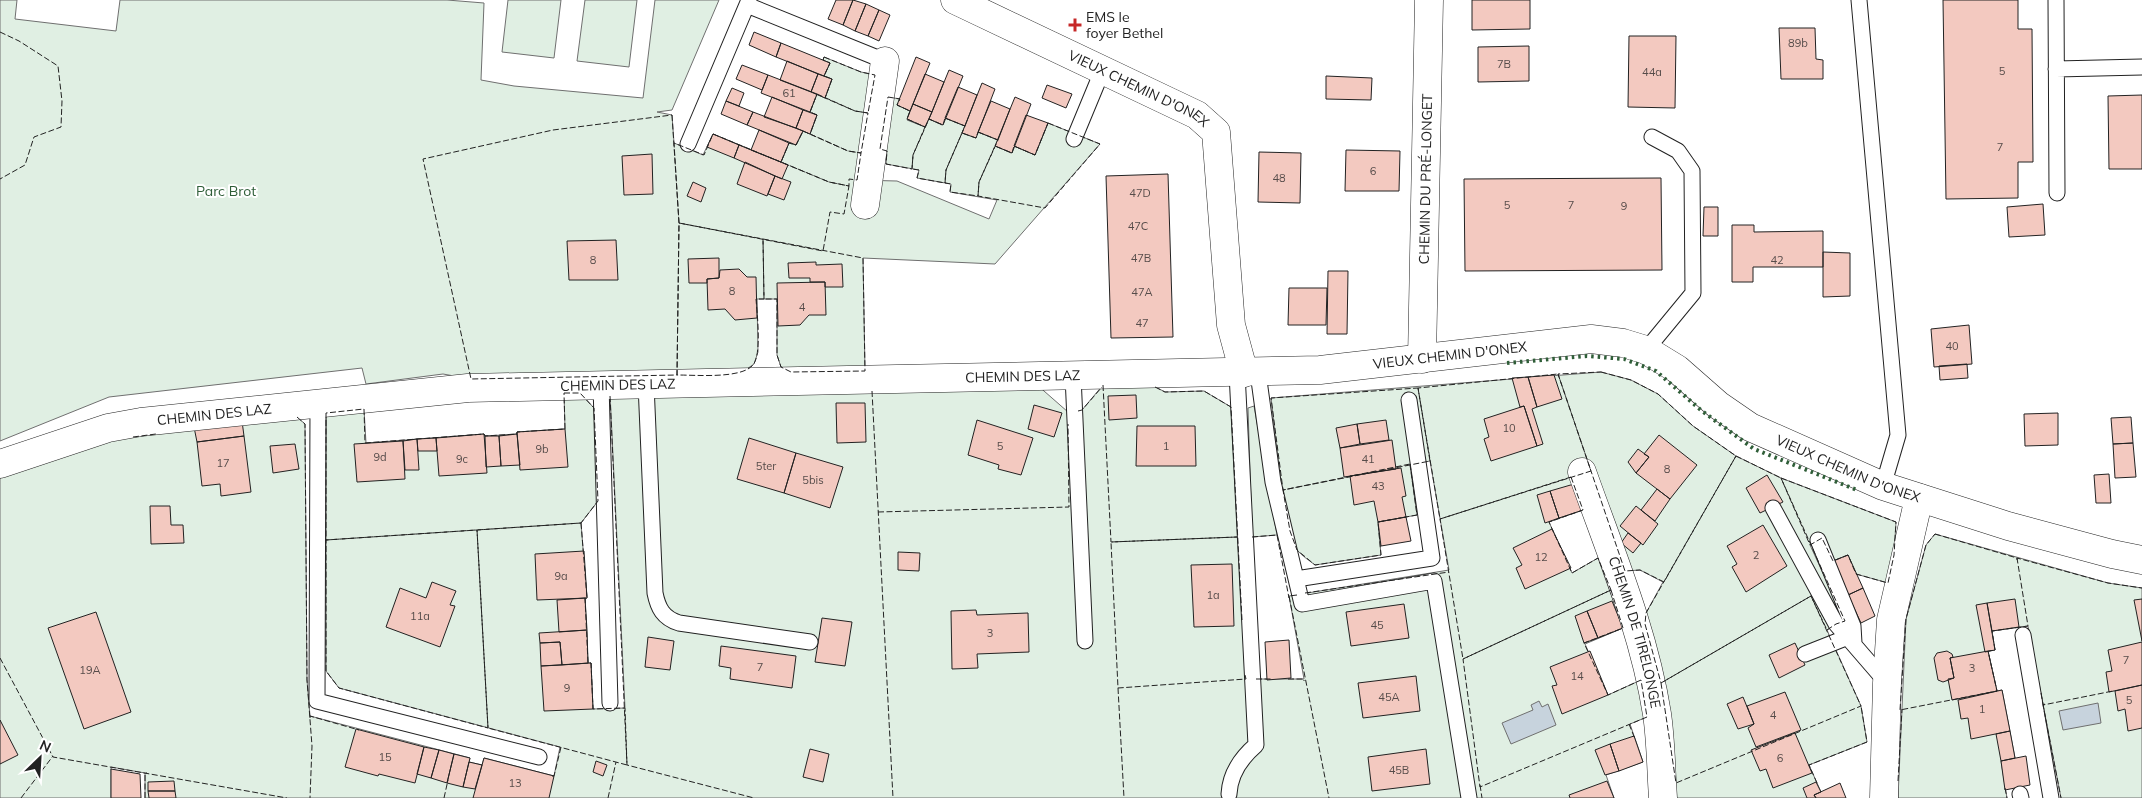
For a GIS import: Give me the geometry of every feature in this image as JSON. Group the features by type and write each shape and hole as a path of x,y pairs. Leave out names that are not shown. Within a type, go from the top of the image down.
{"street":[{"name":"VIEUX CHEMIN D'ONEX","path":"955,0 1198,115 1216,132 1231,325 1247,373 1320,370 1591,339 1623,343 1646,350 1677,369 1718,405 1750,427 1883,486 2091,549 2142,560"},
{"name":"CHEMIN DU PRÉ-LONGET","path":"1422,359 1429,0"},
{"path":"865,205 885,61"},
{"name":"CHEMIN DES LAZ","path":"0,464 108,428 142,422 468,388 1247,373"},
{"name":"CHEMIN DE TIRELONGE","path":"1582,472 1625,592 1644,661 1657,714 1663,798"},
{"path":"1884,798 1886,683 1891,620 1919,498"}],"lane":[{"path":"1859,0 1898,435 1883,486"},
{"path":"2056,0 2057,193"},
{"path":"688,144 748,2 885,61"},
{"path":"2056,69 2142,67"},
{"path":"1074,139 1103,69"},
{"path":"1646,350 1693,293 1692,171 1678,152 1652,137"},
{"path":"1247,373 1302,604 1434,581 1469,798"},
{"path":"1229,794 1229,785 1238,765 1242,758 1256,746 1247,373"},
{"path":"1073,376 1085,641"},
{"path":"646,384 655,593 658,606 670,620 679,623 810,642"},
{"path":"600,385 610,703"},
{"path":"1296,579 1432,558 1409,400"},
{"path":"318,404 317,701 539,757"},
{"path":"1774,508 1836,624 1886,683"},
{"path":"1818,540 1853,626 1851,640"},
{"path":"2024,635 2051,798"},
{"path":"1805,654 1851,640"}],"green space":[{"name":"Parc Brot","path":"0,0 17,0 15,19 116,31 120,0 447,0 484,3 481,80 514,86 643,98 655,0 719,0 672,110 657,112 672,115 674,143 703,155 713,134 781,162 789,143 796,145 803,131 810,134 817,115 810,112 817,94 825,98 832,79 824,76 830,63 823,60 824,57 861,72 875,75 857,180 897,181 989,219 997,200 950,192 951,184 917,178 919,170 886,164 887,151 880,149 888,97 900,99 898,105 910,111 907,120 925,127 929,119 942,125 945,118 965,126 962,133 978,132 998,140 996,146 1011,153 1014,146 1035,155 1048,123 1100,144 995,264 863,258 865,371 791,372 781,367 777,355 777,299 757,299 758,352 754,364 741,373 471,379 443,374 366,384 362,368 109,397 0,441"},
{"path":"508,0 561,0 554,58 502,52"},
{"path":"585,0 637,0 629,67 577,61"},
{"path":"1601,372 1631,380 1658,394 1693,426 1736,456 1781,478 1896,522 1894,555 1888,583 1856,574 1848,555 1833,561 1822,539 1810,545 1845,621 1827,630 1861,706 1867,742 1809,765 1821,792 1816,798 1676,798 1672,746 1646,613 1663,582 1640,570 1625,571 1583,510 1549,522 1572,573 1598,558 1623,628 1585,644 1608,695 1641,680 1647,717 1630,724 1643,762 1606,775 1614,798 145,798 145,773 111,767 111,798 0,798 0,478 100,441 296,416 305,424 307,680 310,716 470,758 469,762 482,765 484,758 554,776 560,747 339,688 326,671 326,413 364,409 366,443 484,434 485,436 517,434 517,432 565,429 564,393 580,393 594,408 598,501 581,523 587,598 585,599 588,663 591,663 593,709 625,708 610,393 1036,384 1068,412 1082,410 1103,385 1150,384 1165,392 1204,391 1231,407 1246,679 1304,679 1289,596 1449,570 1430,461 1410,465 1417,515 1378,522 1381,555 1315,565 1299,552 1292,539 1284,501 1271,398"},
{"path":"1254,406 1277,535 1252,537 1248,408"},
{"path":"1935,534 2108,583 2142,588 2142,798 2061,798 2028,626 1992,631 1995,650 1988,651 1997,691 2002,690 2015,758 2001,761 2007,798 1898,798 1906,619 1926,545"}],"shaded area":[{"path":"1539,701 1542,707 1548,704 1556,725 1511,744 1502,723 1533,710 1531,705"},
{"path":"2098,703 2101,723 2063,730 2059,711"}],"building":[{"path":"836,0 853,0 843,25 828,19"},
{"path":"853,0 866,4 855,31 843,25"},
{"path":"1472,0 1530,0 1530,29 1472,30"},
{"path":"1943,0 2018,0 2018,29 2032,29 2033,162 2018,162 2018,198 1946,199"},
{"path":"866,4 879,10 868,36 855,31"},
{"path":"879,10 890,15 879,41 868,36"},
{"path":"1779,28 1815,28 1816,59 1823,60 1823,79 1781,79"},
{"path":"754,32 781,43 776,57 749,45"},
{"path":"1629,36 1676,36 1675,108 1628,107"},
{"path":"781,43 830,63 824,76 776,57"},
{"path":"1529,46 1529,81 1478,82 1478,47"},
{"path":"916,57 930,63 910,111 897,105"},
{"path":"787,61 818,74 811,92 780,80"},
{"path":"742,65 768,75 762,90 736,79"},
{"path":"949,70 963,76 943,125 929,119"},
{"path":"818,74 832,79 825,98 811,92"},
{"path":"925,74 944,82 932,112 913,104"},
{"path":"768,75 817,94 810,112 761,93"},
{"path":"1326,76 1372,78 1371,100 1326,99"},
{"path":"982,83 995,89 976,138 962,133"},
{"path":"1047,85 1072,94 1066,108 1042,98"},
{"path":"958,87 977,95 965,126 945,118"},
{"path":"732,88 744,93 739,106 726,101"},
{"path":"2142,95 2142,169 2109,169 2108,96"},
{"path":"772,97 803,110 796,128 764,117"},
{"path":"1015,97 1031,104 1012,153 995,146"},
{"path":"726,101 753,112 747,125 721,114"},
{"path":"991,101 1010,109 998,140 978,132"},
{"path":"913,104 932,112 925,127 907,119"},
{"path":"803,110 817,115 810,134 796,128"},
{"path":"753,112 803,131 796,145 747,125"},
{"path":"1026,115 1048,123 1035,155 1014,146"},
{"path":"759,130 789,143 781,162 751,150"},
{"path":"713,134 739,145 734,158 707,147"},
{"path":"739,145 788,165 782,179 734,158"},
{"path":"1346,150 1400,151 1399,191 1345,191"},
{"path":"1259,152 1301,153 1300,203 1258,202"},
{"path":"652,154 653,194 624,195 622,156"},
{"path":"745,162 775,176 767,196 737,184"},
{"path":"1168,174 1173,337 1111,338 1106,176"},
{"path":"775,176 791,182 784,200 768,194"},
{"path":"1661,178 1662,270 1465,271 1464,179"},
{"path":"693,182 706,188 701,202 687,196"},
{"path":"2043,204 2045,235 2009,237 2007,207"},
{"path":"1704,207 1718,207 1718,236 1703,236"},
{"path":"1732,225 1754,225 1754,232 1823,231 1823,267 1753,267 1753,282 1732,282"},
{"path":"616,240 618,280 569,280 567,241"},
{"path":"1823,252 1850,253 1850,296 1823,297"},
{"path":"719,258 719,278 707,279 707,283 689,283 688,259"},
{"path":"816,262 816,265 842,264 843,287 825,287 825,282 810,282 810,278 789,278 788,263"},
{"path":"739,269 747,277 756,277 757,318 735,320 725,309 708,310 707,279 719,278 720,270"},
{"path":"1328,271 1348,271 1347,334 1327,334"},
{"path":"825,282 826,315 809,315 800,325 778,326 777,283"},
{"path":"1289,288 1327,288 1326,325 1288,325"},
{"path":"1969,325 1972,364 1934,367 1931,329"},
{"path":"1967,364 1968,378 1940,380 1939,366"},
{"path":"1554,375 1562,399 1537,407 1528,377"},
{"path":"1528,377 1537,407 1532,409 1543,444 1537,446 1524,406 1520,407 1512,378"},
{"path":"1136,395 1137,418 1109,420 1108,396"},
{"path":"836,403 865,403 866,442 837,443"},
{"path":"1034,405 1062,413 1054,437 1028,429"},
{"path":"1524,406 1537,446 1491,461 1484,439 1489,437 1484,419"},
{"path":"2058,413 2058,445 2025,446 2024,414"},
{"path":"2131,417 2133,443 2113,444 2111,418"},
{"path":"977,420 1033,438 1021,475 998,469 999,465 968,455"},
{"path":"1386,420 1389,440 1360,444 1357,424"},
{"path":"242,421 244,436 197,442 194,427"},
{"path":"1357,424 1360,444 1340,448 1336,428"},
{"path":"1137,426 1195,426 1196,466 1136,466"},
{"path":"565,429 568,467 520,470 517,432"},
{"path":"484,434 487,473 439,476 436,438"},
{"path":"517,434 520,465 501,466 499,436"},
{"path":"1659,435 1697,465 1670,499 1636,473 1649,457 1644,454"},
{"path":"244,436 251,492 221,496 220,484 202,486 197,442"},
{"path":"485,436 499,436 501,466 486,467"},
{"path":"436,438 437,451 418,451 417,439"},
{"path":"749,438 796,453 784,493 737,479"},
{"path":"417,439 419,470 405,470 403,441"},
{"path":"1392,440 1396,469 1344,477 1340,448"},
{"path":"403,441 405,479 357,482 354,444"},
{"path":"2133,443 2136,477 2115,478 2113,444"},
{"path":"295,444 299,469 273,473 270,446"},
{"path":"1638,449 1649,457 1636,473 1628,462"},
{"path":"796,453 843,467 830,508 784,493"},
{"path":"1401,468 1406,496 1402,497 1406,517 1378,522 1374,501 1354,505 1350,476"},
{"path":"2109,474 2111,503 2096,503 2094,475"},
{"path":"1767,475 1783,502 1760,513 1746,488"},
{"path":"1574,484 1583,510 1559,518 1550,491"},
{"path":"1657,489 1670,499 1655,521 1641,510"},
{"path":"1550,491 1559,518 1545,523 1537,495"},
{"path":"150,506 170,506 171,525 183,525 184,543 151,544"},
{"path":"1636,506 1658,524 1643,545 1620,526"},
{"path":"1406,517 1411,541 1381,546 1378,522"},
{"path":"1763,525 1787,566 1746,592 1732,567 1737,564 1727,546"},
{"path":"1552,529 1571,568 1525,589 1516,568 1522,565 1513,548"},
{"path":"1628,533 1641,543 1633,553 1621,543"},
{"path":"584,551 587,598 537,600 535,554"},
{"path":"898,552 920,553 919,571 898,570"},
{"path":"1848,555 1863,588 1848,595 1833,561"},
{"path":"1232,564 1234,626 1194,627 1191,565"},
{"path":"432,582 456,591 450,605 455,606 440,647 386,627 400,588 426,598"},
{"path":"1863,588 1875,616 1861,623 1848,595"},
{"path":"585,598 587,630 559,632 557,600"},
{"path":"2015,599 2019,627 1992,631 1987,603"},
{"path":"2142,599 2142,641 2134,600"},
{"path":"1612,601 1623,628 1598,638 1587,611"},
{"path":"1987,603 1995,650 1985,652 1976,605"},
{"path":"1404,604 1409,638 1351,646 1346,612"},
{"path":"976,610 977,615 1028,613 1029,652 977,654 978,668 952,669 951,611"},
{"path":"1587,611 1598,638 1584,643 1575,616"},
{"path":"96,612 131,712 84,729 48,628"},
{"path":"822,618 852,622 845,666 815,662"},
{"path":"587,630 588,663 562,665 560,642 540,643 539,633"},
{"path":"648,637 674,641 670,670 645,667"},
{"path":"1289,640 1291,678 1267,680 1265,642"},
{"path":"560,642 562,665 541,666 540,643"},
{"path":"2142,642 2142,685 2109,692 2106,672 2112,671 2108,650"},
{"path":"1795,643 1805,665 1779,678 1769,655"},
{"path":"721,646 796,656 792,688 730,679 731,668 719,666"},
{"path":"1590,651 1608,695 1562,714 1552,686 1557,685 1550,667"},
{"path":"1947,651 1953,657 1950,658 1954,678 1943,682 1938,680 1934,658 1937,653"},
{"path":"1988,651 1997,691 1952,700 1948,679 1954,678 1950,658"},
{"path":"591,663 593,709 544,711 541,666"},
{"path":"1416,676 1420,711 1363,718 1358,683"},
{"path":"2142,685 2142,728 2128,731 2125,709 2118,711 2115,691"},
{"path":"2002,690 2010,731 1971,739 1968,718 1961,719 1958,700"},
{"path":"1785,692 1801,730 1756,747 1748,728 1754,724 1747,706"},
{"path":"1743,697 1754,724 1738,729 1727,704"},
{"path":"0,720 18,755 0,764"},
{"path":"356,729 424,747 415,783 345,767"},
{"path":"2010,731 2015,758 2001,761 1996,734"},
{"path":"1795,733 1812,773 1773,788 1766,769 1760,771 1751,750"},
{"path":"1634,736 1643,762 1619,771 1610,744"},
{"path":"1610,744 1619,771 1605,775 1595,750"},
{"path":"424,747 439,750 431,778 417,774"},
{"path":"810,749 829,754 823,782 803,777"},
{"path":"1426,749 1430,784 1372,791 1368,757"},
{"path":"439,750 454,754 447,783 431,778"},
{"path":"454,754 470,758 463,787 447,783"},
{"path":"2026,756 2030,785 2005,790 2001,761"},
{"path":"484,758 554,776 549,798 473,798"},
{"path":"596,761 607,765 603,776 593,772"},
{"path":"469,762 482,765 475,789 463,787"},
{"path":"111,769 140,774 141,798 111,798"},
{"path":"174,781 175,791 148,791 148,782"},
{"path":"1607,781 1614,798 1570,798 1569,795"},
{"path":"1816,782 1821,792 1814,795 1816,798 1807,798 1803,788"},
{"path":"1840,783 1846,798 1816,798 1814,795"},
{"path":"148,791 175,791 176,798 149,798"}],"hedge":[{"path":"1507,363 1587,356 1624,359 1656,371 1702,411 1754,449 1857,490"}],"fence":[{"path":"0,32 19,41 58,66 62,101 61,127 34,137 25,165 0,179"},
{"path":"824,57 861,72 875,75 868,113 855,111 825,98 832,79 824,76 830,63 823,60 824,57"},
{"path":"817,94 855,111 868,113 861,153 848,151 810,134 817,115 810,112 817,94"},
{"path":"888,97 900,99 897,105 910,111 907,119 925,127 913,155 912,169 886,164 887,151 880,149 888,97"},
{"path":"672,115 679,223 677,375 471,379 423,159 553,130 672,115"},
{"path":"945,118 965,126 946,170 945,183 917,178 919,170 912,169 913,155 929,119 943,125 945,118"},
{"path":"1048,123 1100,144 1045,208 978,196 979,182 995,146 1012,153 1014,146 1035,155 1048,123"},
{"path":"803,131 848,151 861,153 857,180 849,179 849,186 829,182 781,162 789,143 796,145 803,131"},
{"path":"978,132 998,140 979,182 978,196 950,192 951,184 945,183 946,170 962,133 976,138 978,132"},
{"path":"713,134 829,182 849,186 844,214 830,212 823,251 679,223 674,143 704,155 713,134"},
{"path":"679,223 763,239 764,299 756,299 758,333 756,360 747,369 718,375 677,375 679,223"},
{"path":"763,239 863,258 865,371 791,372 781,367 777,355 777,299 764,299 763,239"},
{"path":"1601,372 1631,380 1658,394 1693,426 1736,456 1664,582 1640,570 1625,571 1558,374 1601,372"},
{"path":"1558,374 1591,471 1440,519 1418,388 1558,374"},
{"path":"1103,385 1111,542 1237,537"},
{"path":"1078,411 1082,410 1102,387"},
{"path":"1155,387 1165,392 1204,391 1231,407 1242,620"},
{"path":"1418,388 1430,461 1283,490 1271,398 1418,388"},
{"path":"872,391 893,798"},
{"path":"564,393 580,393 594,408 598,501 581,523 326,540 326,413 364,409 365,443 484,434 485,436 517,434 517,432 565,429 564,393"},
{"path":"610,396 627,765 754,798"},
{"path":"297,417 305,424 307,680 312,746 310,798"},
{"path":"878,512 1069,507 1068,424"},
{"path":"133,437 156,434"},
{"path":"1736,456 1781,478 1845,621 1827,630 1811,596 1661,683 1645,624 1646,613 1736,456"},
{"path":"1410,464 1417,515 1378,522 1381,555 1315,565 1297,550 1290,531 1283,490 1410,464"},
{"path":"1571,477 1583,510 1549,522 1572,573 1598,558 1611,590 1463,659 1440,519 1571,477"},
{"path":"1781,478 1896,522 1894,555 1888,583 1856,574 1848,555 1833,561 1822,538 1810,545 1781,478"},
{"path":"581,523 587,598 585,598 588,663 591,663 593,709 625,708 627,765 488,728 477,530 581,523"},
{"path":"477,530 488,728 339,688 326,671 326,540 477,530"},
{"path":"1935,534 2017,558 2028,626 1992,631 1995,650 1988,651 1997,691 1900,710 1906,619 1926,545 1935,534"},
{"path":"1252,537 1277,535 1289,598"},
{"path":"1237,537 1111,542 1118,688 1246,679 1245,675"},
{"path":"2017,560 2017,558 2108,583 2142,588"},
{"path":"1305,593 1449,572"},
{"path":"1611,590 1623,628 1584,643 1608,695 1641,680 1647,717 1480,787 1463,659 1611,590"},
{"path":"1297,595 1289,596 1329,798"},
{"path":"1811,596 1861,706 1676,783 1661,683 1811,596"},
{"path":"0,658 53,757 287,798"},
{"path":"1256,679 1271,679"},
{"path":"1288,679 1304,679 1304,681"},
{"path":"1118,688 1124,798"},
{"path":"2041,693 2043,705 2113,691"},
{"path":"2045,704 2043,705 2061,798"},
{"path":"1817,783 1809,765 1867,742 1861,706"},
{"path":"1898,781 1902,709"},
{"path":"310,718 310,716 359,730"},
{"path":"1629,724 1635,739"},
{"path":"552,776 554,776 561,747"},
{"path":"21,798 53,756"},
{"path":"608,798 616,762"},
{"path":"145,798 145,773 147,773"},
{"path":"444,798 448,780"},
{"path":"1480,785 1482,798"},
{"path":"2005,788 2007,798"}],"place":[{"name":"EMS le foyer Bethel","path":"1075,25"}]}
